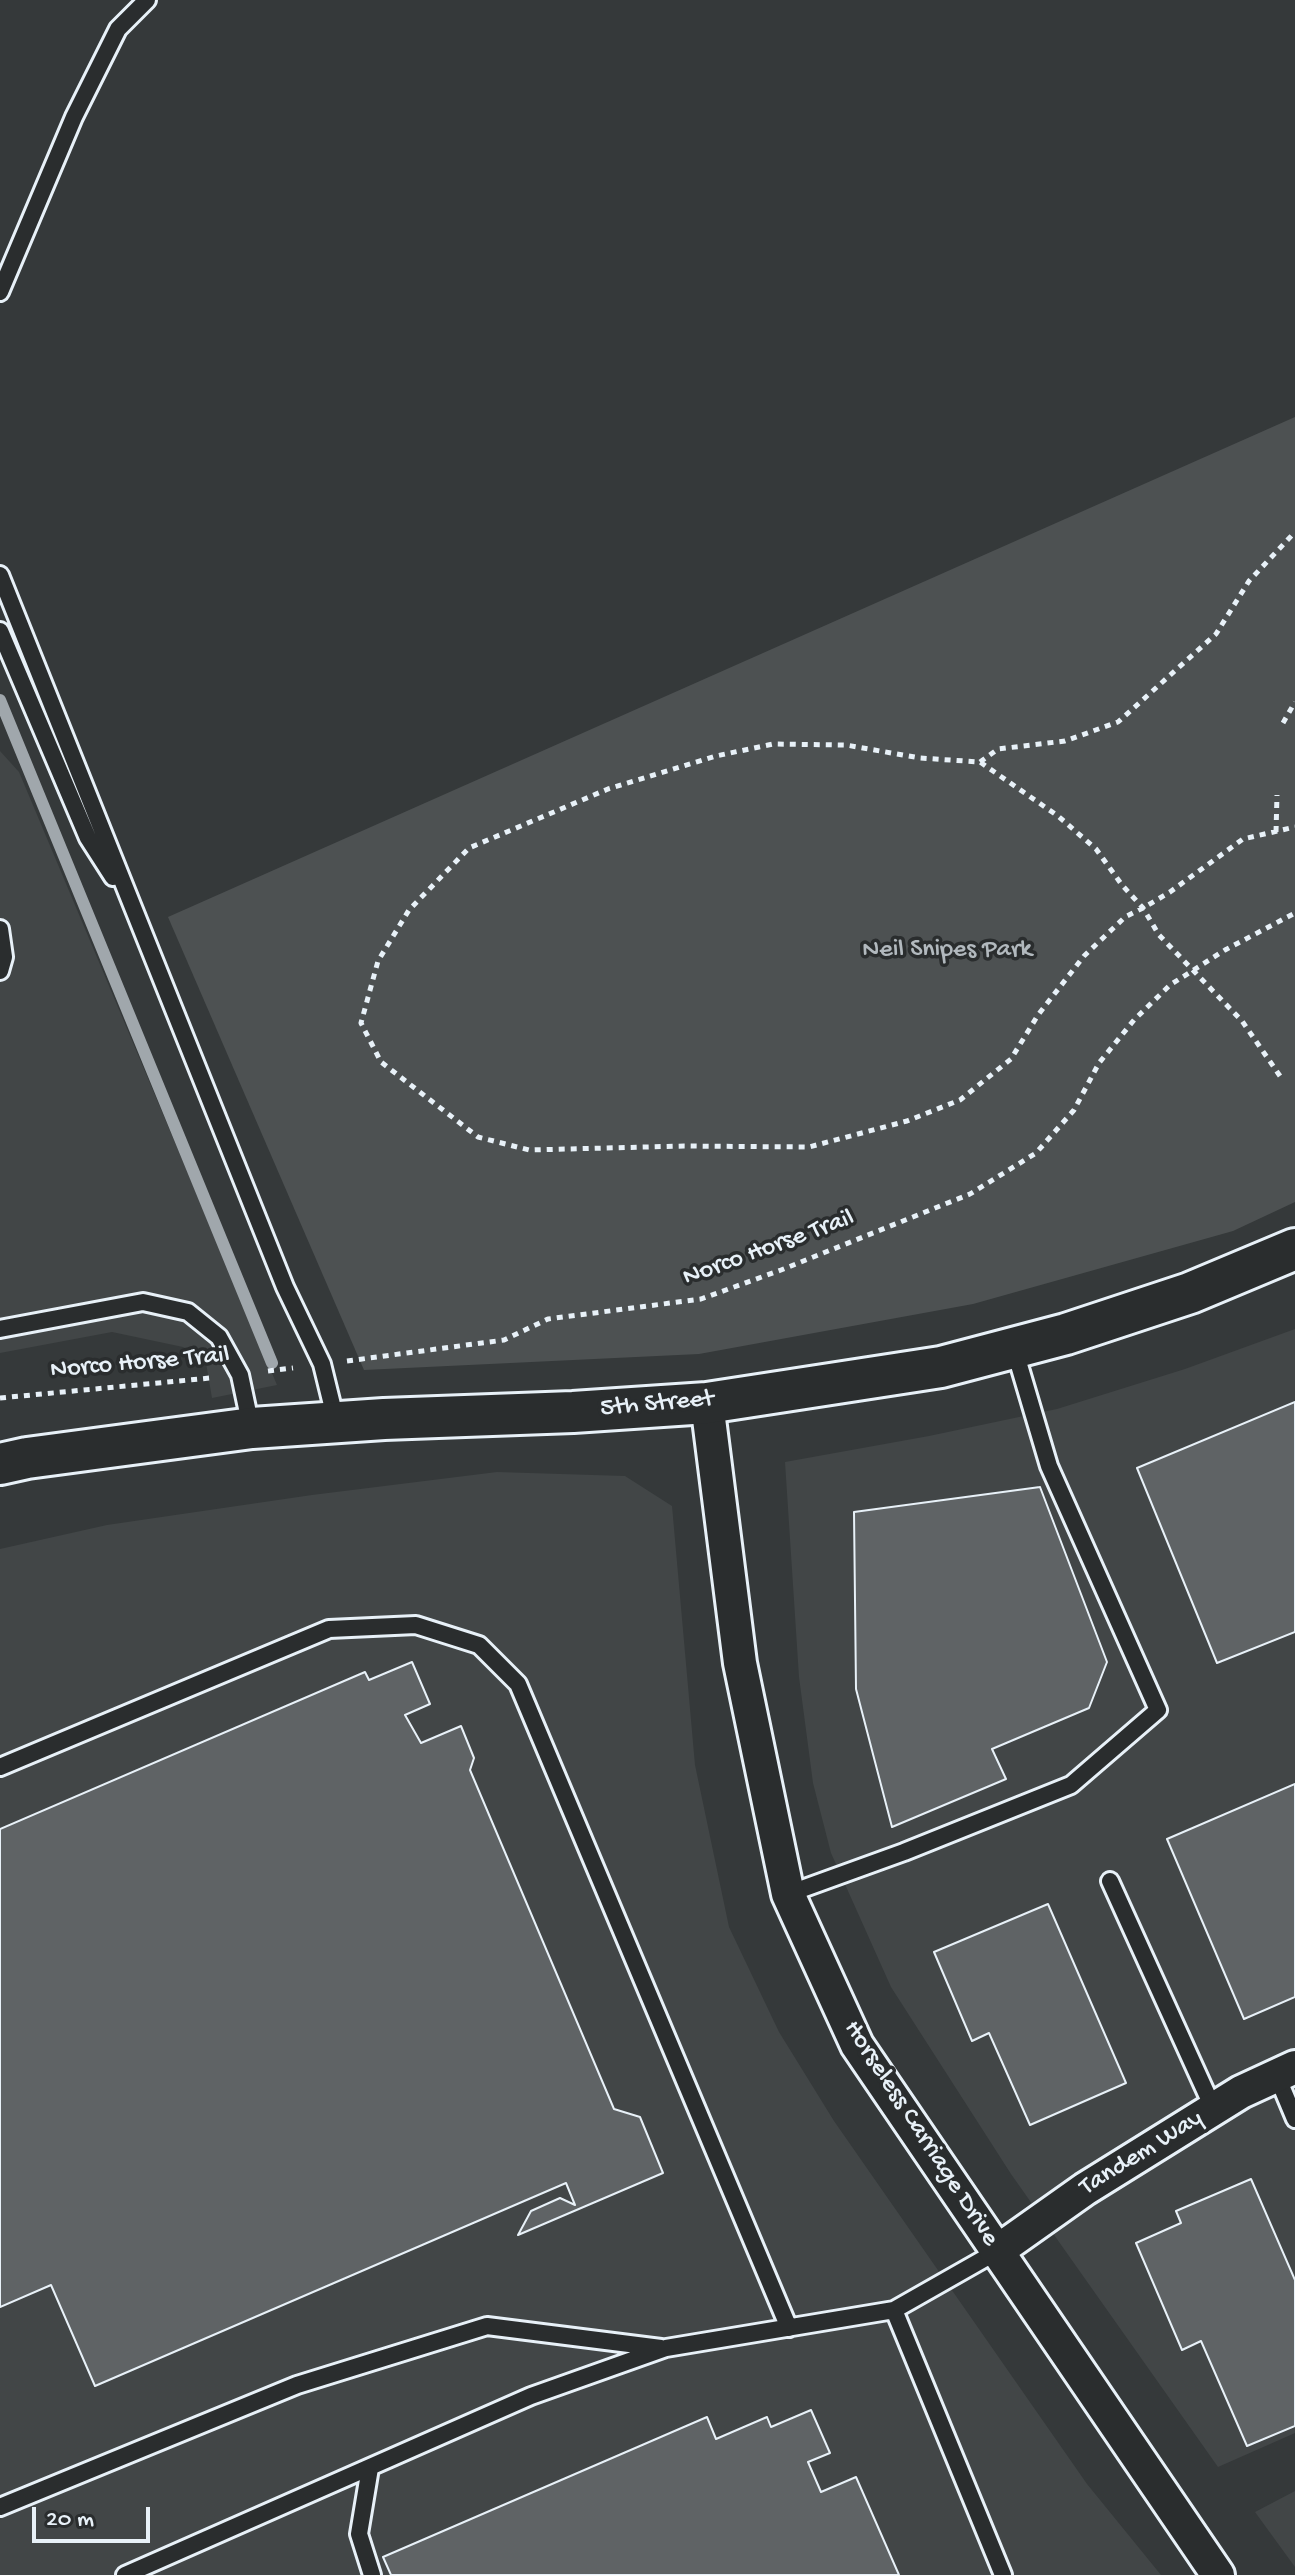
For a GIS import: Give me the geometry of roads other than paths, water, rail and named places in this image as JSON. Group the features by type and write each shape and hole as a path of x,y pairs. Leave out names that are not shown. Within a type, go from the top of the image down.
{"street":[{"name":"5th Street","path":"0,1464 252,1428 707,1403 941,1367 1066,1334 1190,1293 1295,1249"},
{"name":"Horseless Carriage Drive","path":"707,1403 740,1663 788,1894 857,2045 1218,2575"},
{"name":"Tandem Way","path":"996,2252 1085,2189 1241,2092 1286,2072"}],"lane":[{"path":"0,292 74,117 118,29 147,0"},
{"path":"0,575 285,1287 322,1364 336,1422"},
{"path":"0,631 88,838 133,909"},
{"path":"0,929 4,957 0,971"},
{"path":"0,1329 143,1302 188,1312 219,1337 240,1375 252,1428"},
{"path":"788,1894 904,1852 1071,1785 1158,1710 1049,1466 1014,1348"},
{"path":"0,1767 329,1629 416,1625 479,1645 518,1684 789,2328"},
{"path":"1110,1881 1214,2110"},
{"path":"1286,2072 1295,2119"},
{"path":"125,2575 531,2396 666,2348 894,2310 996,2252"},
{"path":"894,2310 1003,2575"},
{"path":"0,2507 297,2385 487,2326 666,2348"},
{"path":"370,2468 359,2534 372,2575"}],"waterway":[{"path":"0,700 272,1363"}],"park label":[{"name":"Neil Snipes Park","path":"947,951"}]}
